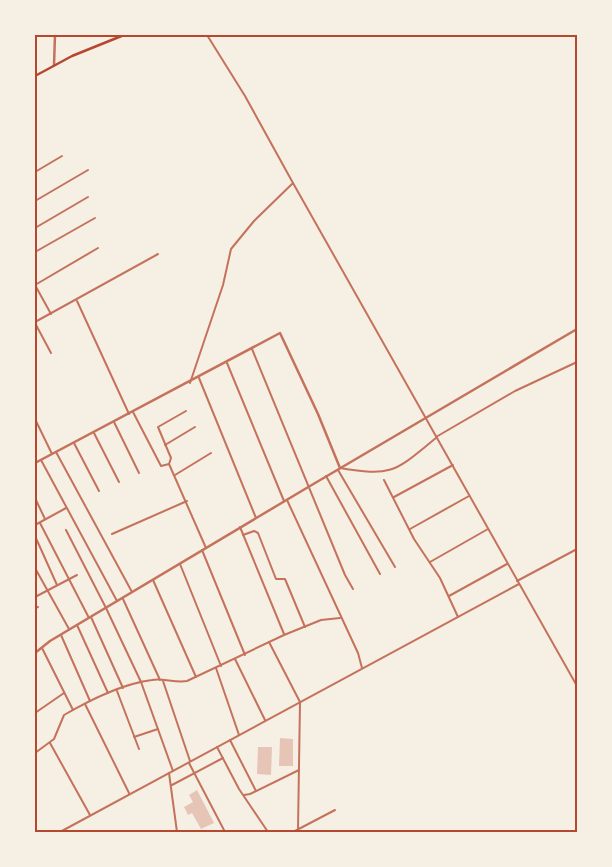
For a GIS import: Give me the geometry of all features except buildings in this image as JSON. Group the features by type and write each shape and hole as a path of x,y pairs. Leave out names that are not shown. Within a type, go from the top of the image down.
{"main road":[{"path":"35,76 54,64 124,35"}],"street":[{"path":"54,64 56,35"},
{"path":"206,35 245,96 577,686"},
{"path":"35,172 62,156"},
{"path":"35,201 88,170"},
{"path":"190,383 223,285 231,250 260,215 293,183"},
{"path":"35,228 88,197"},
{"path":"35,252 95,218"},
{"path":"51,314 35,285 98,248"},
{"path":"51,353 35,322 158,254"},
{"path":"76,300 129,414"},
{"path":"35,653 77,625 240,527 577,329"},
{"path":"35,463 190,383 280,333 339,469 395,567"},
{"path":"252,349 310,486 345,575 353,589"},
{"path":"339,469 388,472 401,466 436,438 515,391 577,362"},
{"path":"227,363 286,500 358,653 362,668"},
{"path":"199,378 256,518"},
{"path":"133,412 161,466 169,464"},
{"path":"186,412 158,427 171,458 169,464 187,501 206,548"},
{"path":"35,419 132,592"},
{"path":"114,422 139,472"},
{"path":"165,445 195,427"},
{"path":"94,433 119,482"},
{"path":"74,443 99,491"},
{"path":"174,476 211,453"},
{"path":"41,460 117,602"},
{"path":"394,498 453,465"},
{"path":"326,476 380,574"},
{"path":"384,480 449,596 458,617"},
{"path":"410,529 470,496"},
{"path":"35,498 46,519"},
{"path":"112,534 187,501"},
{"path":"35,525 66,508"},
{"path":"40,522 68,580 90,618 123,688"},
{"path":"240,527 284,635"},
{"path":"430,562 488,529"},
{"path":"66,530 141,682 173,771"},
{"path":"243,535 256,531 276,578 285,579 305,627"},
{"path":"35,536 58,585"},
{"path":"517,581 577,549"},
{"path":"202,550 245,654"},
{"path":"180,564 221,666"},
{"path":"449,596 507,564"},
{"path":"35,568 69,630"},
{"path":"35,597 77,575"},
{"path":"153,580 196,677"},
{"path":"60,832 128,793 190,763 265,720 518,584"},
{"path":"122,598 162,681 194,774 225,832"},
{"path":"35,753 54,739 64,715 108,693 141,682 162,681 174,683 196,677 284,635 321,620 340,618"},
{"path":"77,625 108,693"},
{"path":"61,635 90,701"},
{"path":"269,642 300,702 298,830"},
{"path":"42,648 73,710"},
{"path":"235,659 265,720"},
{"path":"216,668 239,735"},
{"path":"116,690 139,750"},
{"path":"35,713 64,693"},
{"path":"85,704 128,793"},
{"path":"134,737 158,729"},
{"path":"230,740 256,791"},
{"path":"50,742 90,815"},
{"path":"217,747 247,801 268,832"},
{"path":"171,786 223,758"},
{"path":"243,794 250,794 298,770"},
{"path":"169,773 177,832"},
{"path":"247,801 250,794"},
{"path":"293,832 335,810"}]}
